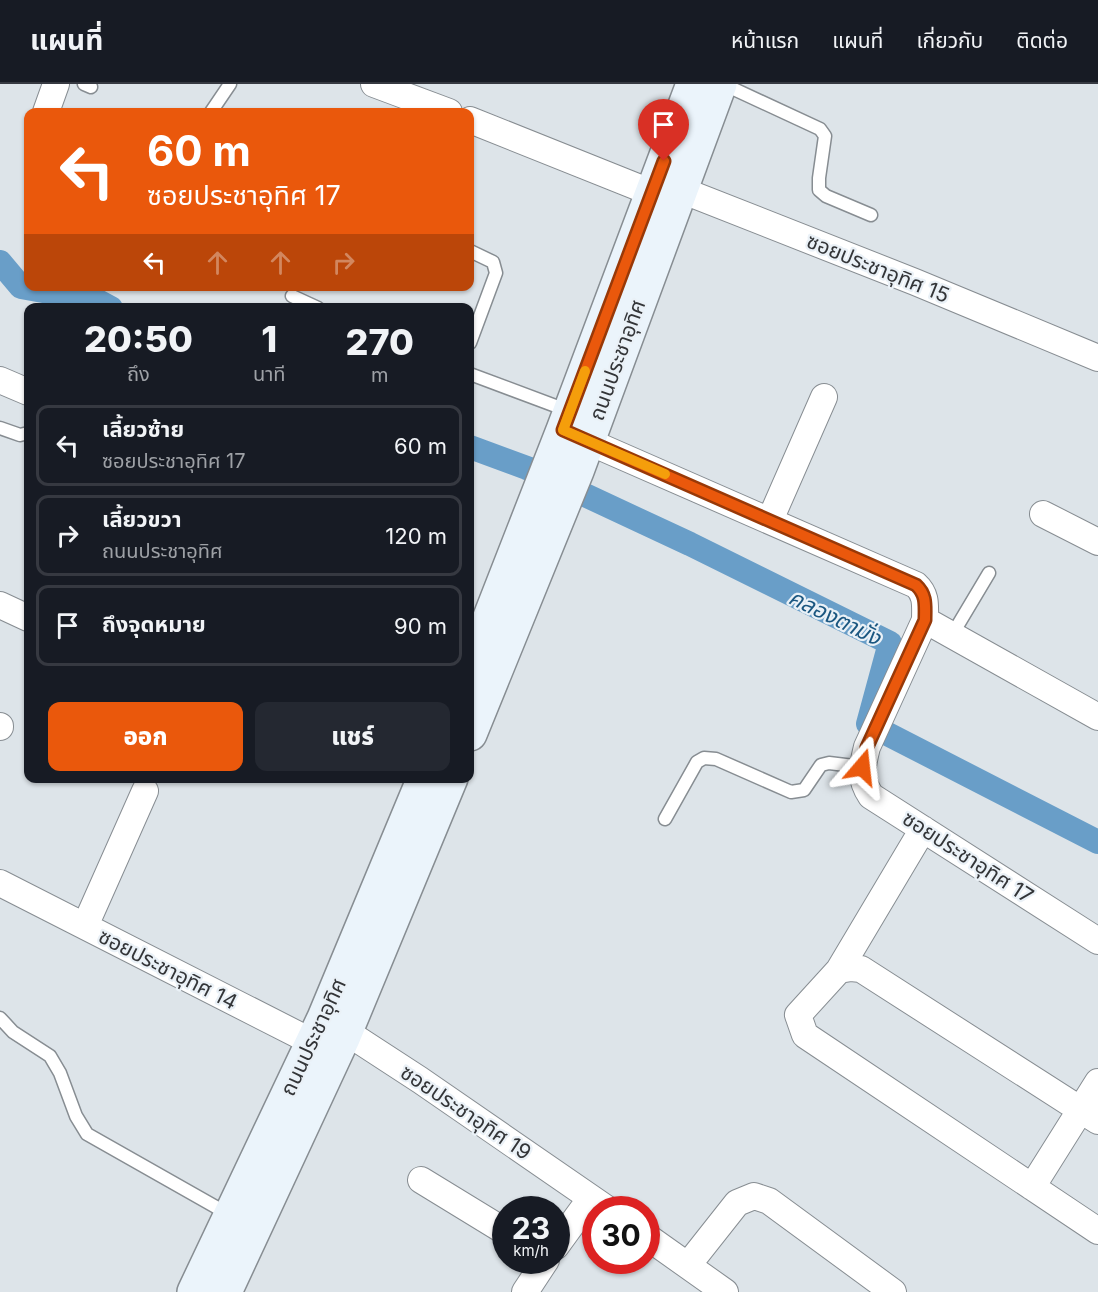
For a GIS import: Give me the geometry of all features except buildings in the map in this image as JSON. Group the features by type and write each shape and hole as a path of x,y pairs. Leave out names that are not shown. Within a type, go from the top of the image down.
{"main road":[{"name":"ถนนประชาอุทิศ","path":"666,192 693,84"},
{"name":"ถนนประชาอุทิศ","path":"475,683 564,466 573,427 666,192 721,84"},
{"name":"ถนนประชาอุทิศ","path":"225,1292 330,1036 422,783"},
{"name":"ถนนประชาอุทิศ","path":"194,1292 230,1215 330,1036 449,783"}],"street":[{"path":"47,108 56,84"},
{"path":"374,84 438,108"},
{"name":"ซอยประชาอุทิศ 15","path":"474,121 915,282 1098,358"},
{"path":"0,380 24,390"},
{"path":"770,520 824,398"},
{"path":"573,427 770,520 916,585 923,591 925,620 865,757"},
{"path":"1043,514 1098,542"},
{"path":"0,605 24,616"},
{"path":"925,620 1098,717"},
{"name":"ซอยประชาอุทิศ 17","path":"865,757 863,784 871,796 1098,940"},
{"path":"85,926 145,792"},
{"path":"923,829 839,970 798,1016 805,1035 1098,1231"},
{"name":"ซอยประชาอุทิศ 14","path":"0,883 85,926 330,1036"},
{"path":"839,970 861,969 1089,1116"},
{"name":"ซอยประชาอุทิศ 19","path":"330,1036 586,1196"},
{"path":"1032,1187 1089,1116 1098,1082"},
{"path":"421,1180 492,1223"},
{"path":"688,1265 737,1203 754,1196 769,1201 893,1292"},
{"path":"570,1232 582,1221"},
{"path":"660,1246 725,1292"},
{"path":"525,1292 537,1274"}],"lane":[{"path":"214,108 230,84"},
{"path":"721,84 820,129 825,136 819,190 826,196 872,215"},
{"path":"474,253 493,262 496,273 474,332"},
{"path":"292,296 307,303"},
{"path":"474,376 573,427"},
{"path":"0,428 20,435 24,434"},
{"path":"952,635 989,573"},
{"path":"666,819 697,762 704,758 716,759 791,792 804,790 821,765 865,757"},
{"path":"0,1018 13,1032 50,1056 60,1073 76,1116 87,1134 230,1215"}],"waterway":[{"name":"คลองตามั่ง","path":"0,262 21,287 24,288"},
{"name":"คลองตามั่ง","path":"43,291 102,303"},
{"name":"คลองตามั่ง","path":"474,448 527,468 690,544 890,643 868,724 1098,842"}],"slow traffic":[{"path":"585,371 563,430 665,474"}],"route":[{"path":"664,161 563,430 916,585 923,591 925,620 867,747 862,767"}]}
